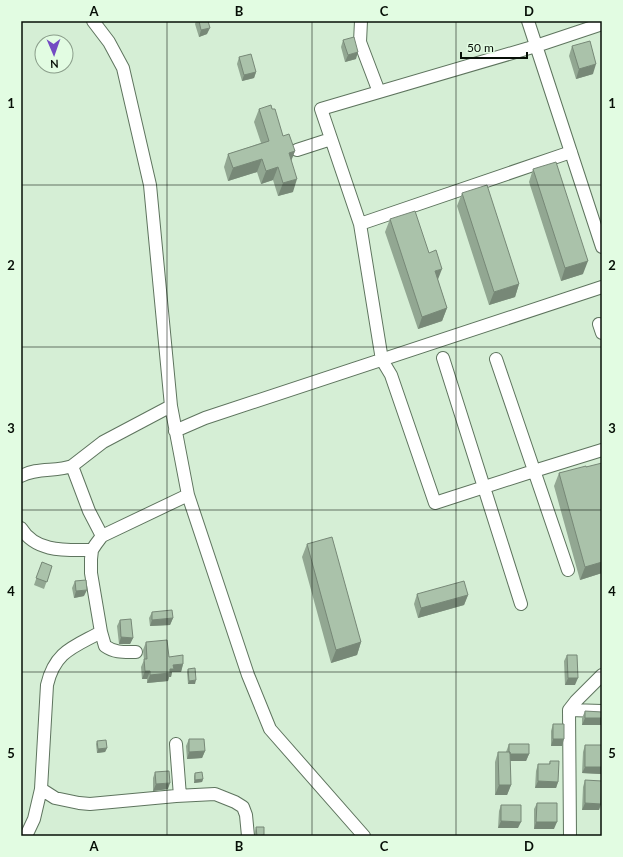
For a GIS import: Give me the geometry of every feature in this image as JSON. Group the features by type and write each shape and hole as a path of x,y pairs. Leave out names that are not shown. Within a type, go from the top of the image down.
{"street":[{"path":"93,21 109,42 123,68 150,185 171,406 188,495 248,675 270,729 364,836"},
{"path":"361,21 360,42 379,92"},
{"path":"528,21 602,247"},
{"path":"602,24 536,46 321,109 360,224 382,360 391,375 435,503 602,450"},
{"path":"297,150 331,139"},
{"path":"360,224 571,152"},
{"path":"175,431 205,418 602,287"},
{"path":"442,358 520,604"},
{"path":"496,359 568,570"},
{"path":"21,476 35,471 62,469 72,466 103,442 171,406"},
{"path":"72,466 89,511 102,536"},
{"path":"136,652 117,652 104,646 91,573 92,550 102,536 188,495"},
{"path":"21,528 27,537 33,542 46,548 92,550"},
{"path":"26,836 34,820 42,789 47,685 49,674 56,662 66,651 101,632"},
{"path":"570,836 569,710 602,675"},
{"path":"569,710 602,711"},
{"path":"176,744 180,796"},
{"path":"42,789 55,798 90,804 214,794 235,802 243,807 246,815 248,836"}],"building":[{"path":"199,21 208,21 210,28 201,30"},
{"path":"354,37 358,52 348,55 343,40"},
{"path":"590,41 596,64 579,69 572,46"},
{"path":"251,54 256,72 244,75 239,57"},
{"path":"271,105 272,109 275,109 283,136 289,134 295,151 289,153 297,179 283,183 278,167 266,171 262,159 233,168 228,154 269,141 259,109"},
{"path":"556,162 588,261 565,268 533,169"},
{"path":"487,185 519,284 494,292 462,193"},
{"path":"415,211 429,253 436,250 442,269 435,271 447,308 422,317 390,219"},
{"path":"602,463 602,562 585,567 559,473"},
{"path":"332,537 361,642 336,650 307,544"},
{"path":"42,562 52,566 47,582 36,578"},
{"path":"86,580 87,590 76,591 75,581"},
{"path":"464,581 468,595 421,608 417,594"},
{"path":"172,610 173,618 152,620 152,612"},
{"path":"131,619 133,638 121,637 120,620"},
{"path":"167,640 169,657 183,655 183,664 173,665 174,669 170,669 170,673 150,675 150,671 145,671 144,659 147,659 146,642"},
{"path":"567,655 577,655 578,678 568,678"},
{"path":"195,668 196,680 189,681 188,669"},
{"path":"585,711 602,712 602,718 585,718"},
{"path":"553,724 564,724 564,739 553,739"},
{"path":"189,739 204,739 205,751 189,752"},
{"path":"106,740 107,748 98,749 97,741"},
{"path":"509,744 529,744 529,754 510,754"},
{"path":"585,745 602,745 602,767 585,767"},
{"path":"498,752 510,752 511,785 499,785"},
{"path":"550,761 559,761 558,782 538,781 538,764 550,764"},
{"path":"169,771 170,783 156,784 155,772"},
{"path":"202,772 203,779 195,780 195,773"},
{"path":"585,780 602,781 601,804 585,803"},
{"path":"537,803 557,803 557,822 536,822"},
{"path":"501,805 521,805 521,822 501,821"},
{"path":"256,827 264,827 264,835 257,836"}]}
